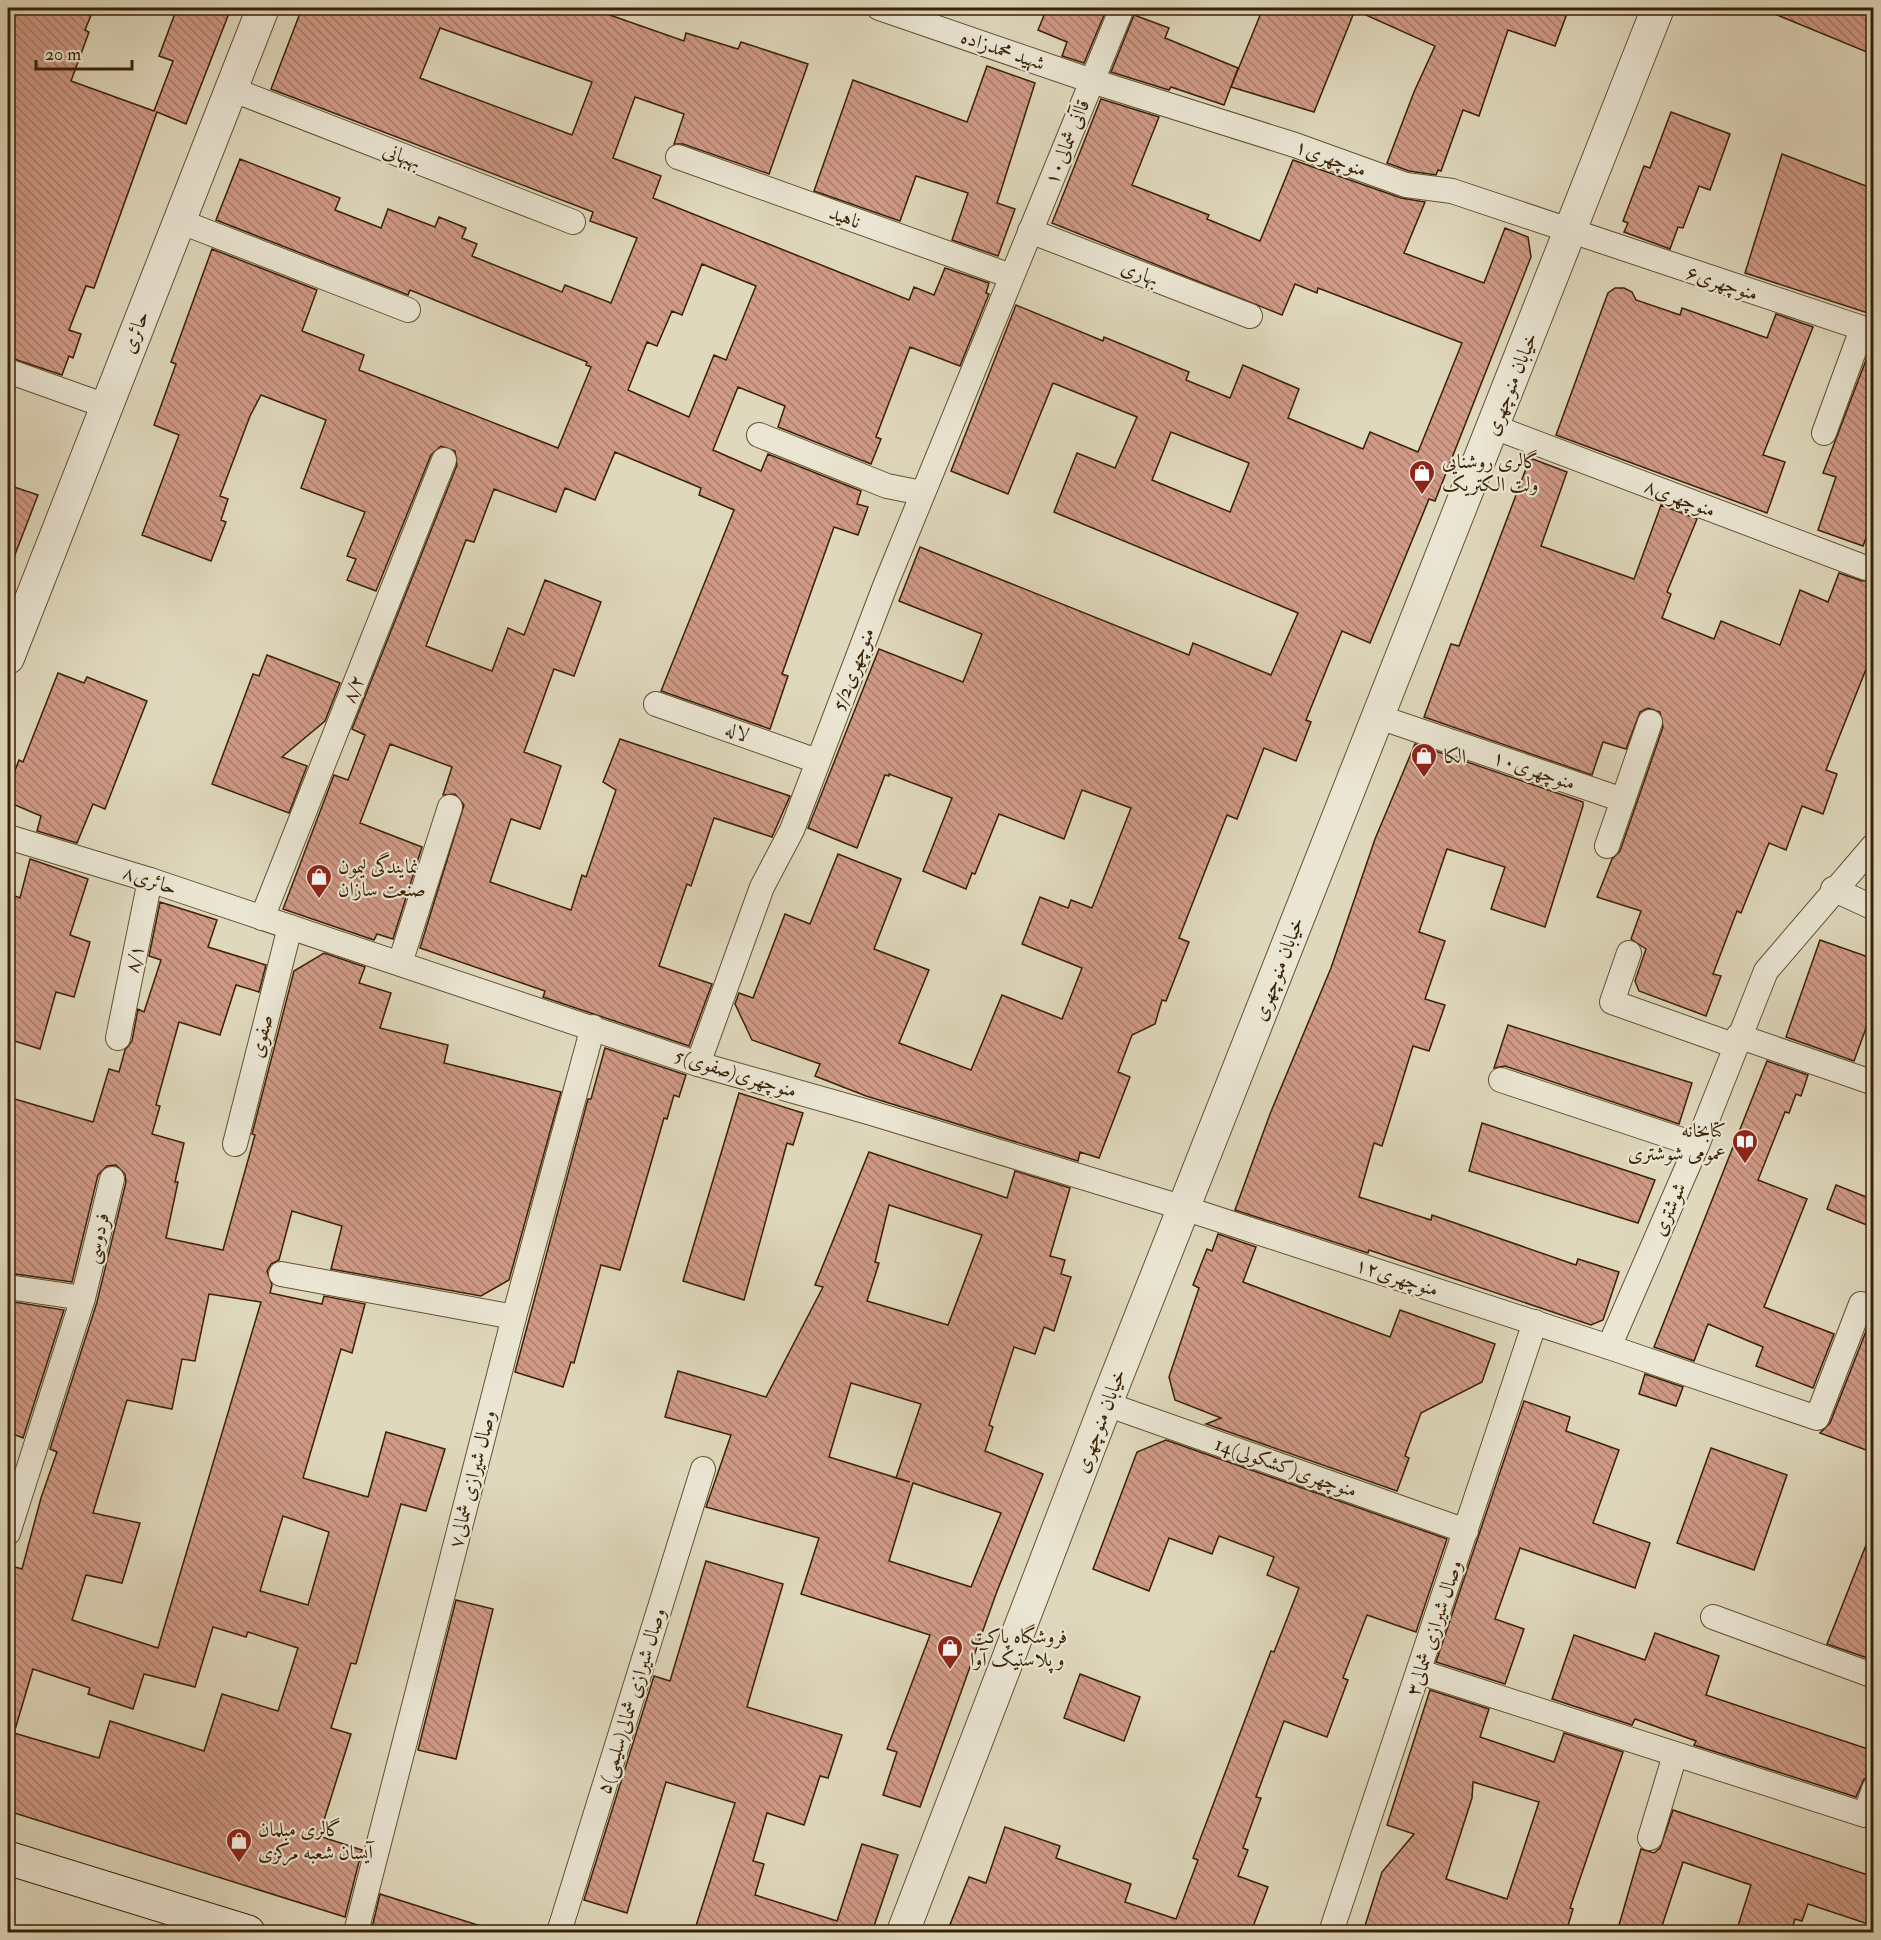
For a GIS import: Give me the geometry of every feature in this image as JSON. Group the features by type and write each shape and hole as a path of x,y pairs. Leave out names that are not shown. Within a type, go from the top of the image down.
{"main road":[{"path":"8,1858 233,1930"}],"street":[{"name":"حائری","path":"8,658 178,220 264,8"},
{"name":"شهید محمدزاده","path":"879,8 1092,81"},
{"name":"قاآنی شمالی۱۰","path":"1011,276 1122,8"},
{"name":"خیابان منوچهری","path":"903,1932 1106,1404 1185,1208 1376,716 1571,234 1658,8"},
{"name":"منوچهری۱","path":"1092,81 1295,145 1406,185 1452,191 1571,234"},
{"name":"بهبهانی","path":"231,89 573,222"},
{"name":"ناهید","path":"678,158 1011,276"},
{"path":"178,220 408,310"},
{"name":"بهاری","path":"1030,231 1250,316"},
{"name":"منوچهری۶","path":"1571,234 1868,331"},
{"name":"5/2منوچهری","path":"698,1064 762,887 792,830 922,493 1011,276"},
{"path":"1824,433 1868,331"},
{"path":"8,371 106,406"},
{"name":"منوچهری۸","path":"1494,428 1866,567"},
{"path":"759,435 887,486 922,493"},
{"name":"۸/۲","path":"262,918 444,460"},
{"name":"لاله","path":"656,704 818,761"},
{"name":"منوچهری۱۰","path":"1376,716 1623,800"},
{"path":"1607,846 1650,722"},
{"path":"400,963 450,807"},
{"name":"حائری۸","path":"8,837 150,880 290,927"},
{"name":"شوشتری","path":"1609,1347 1697,1144 1766,971 1833,889 1874,845"},
{"name":"۸/۱","path":"118,1038 150,880"},
{"path":"1833,889 1874,909"},
{"name":"5منوچهری(صفوی)","path":"290,927 698,1064 868,1112 1185,1208"},
{"name":"صفوی","path":"235,1144 290,927"},
{"path":"1629,953 1612,1002 1874,1083"},
{"name":"وصال شیرازی شمالی۷","path":"356,1932 514,1317 593,1027"},
{"path":"1501,1080 1697,1144"},
{"name":"فردوسی","path":"8,1533 82,1298 112,1179"},
{"name":"منوچهری۱۲","path":"1185,1208 1535,1322 1817,1418 1861,1304"},
{"path":"281,1274 514,1317"},
{"path":"8,1287 82,1298"},
{"name":"وصال شیرازی شمالی۳","path":"1331,1932 1420,1672 1535,1322"},
{"name":"14منوچهری(کشکولی)","path":"1106,1404 1466,1531"},
{"name":"۵وصال شیرازی شمالی(سلیمی)","path":"559,1932 703,1469"},
{"path":"1713,1617 1874,1676"},
{"path":"1420,1672 1865,1815 1874,1789"},
{"path":"1650,1838 1675,1755"}],"building":[{"path":"17,8 94,8 85,30 89,32 71,81 154,111 173,61 159,56 177,8 231,8 186,124 157,112 94,288 86,286 69,330 81,334 73,358 69,356 62,375 8,357 8,31"},
{"path":"302,8 590,8 684,41 686,33 738,49 741,42 808,64 769,174 683,144 674,144 684,114 635,97 613,158 661,176 653,198 909,300 914,287 934,295 945,268 989,283 986,293 989,294 960,366 910,347 876,437 881,439 871,464 778,427 785,406 738,387 713,450 761,471 768,454 861,491 857,504 868,507 858,535 834,527 782,674 788,676 770,729 661,691 734,510 699,495 701,488 615,452 595,500 565,488 556,512 494,489 474,542 466,540 426,646 492,671 508,628 524,635 545,580 601,602 574,676 554,669 524,752 561,766 540,829 511,819 490,882 571,910 582,875 586,877 616,790 603,782 620,739 790,796 772,837 714,818 691,886 687,884 659,966 712,984 689,1046 543,997 545,991 420,948 464,805 455,794 443,795 452,767 390,744 360,823 422,847 393,939 377,934 374,940 283,909 334,775 348,780 365,735 352,729 457,465 455,451 441,446 431,455 376,591 347,580 356,559 347,556 365,512 301,488 326,420 261,395 250,416 220,496 228,499 221,520 226,522 211,561 142,535 179,435 154,425 176,364 171,362 212,249 317,290 302,331 364,355 359,370 558,448 591,367 586,365 587,362 410,290 408,295 216,220 240,159 340,198 335,210 381,228 388,209 435,227 439,217 466,228 462,238 477,244 472,256 562,292 565,285 611,303 637,238 590,221 593,212 271,89","holes":["440,28 592,82 572,135 420,78","702,264 756,286 726,360 714,355 689,417 628,390 647,342 657,346 672,311 682,315"]},
{"path":"1047,8 1107,8 1084,63 1062,56 1067,42 1038,30"},
{"path":"1263,8 1569,8 1555,46 1508,30 1479,116 1463,110 1441,171 1438,170 1436,175 1409,171 1387,163 1414,92 1435,46 1355,10 1314,112 1231,87"},
{"path":"1760,8 1874,8 1874,55"},
{"path":"1134,15 1169,28 1165,38 1238,68 1224,105 1171,87 1169,90 1111,72"},
{"path":"987,66 1035,83 997,203 1015,209 998,256 952,240 968,193 916,176 900,221 814,191 853,80 967,122"},
{"path":"1101,99 1159,117 1132,185 1209,215 1207,219 1260,241 1293,160 1401,198 1425,202 1404,253 1484,283 1505,228 1528,237 1531,257 1435,501 1429,499 1370,643 1342,631 1306,720 1311,722 1296,761 1264,748 1237,819 1227,815 1179,938 1189,942 1166,1001 1162,1000 1155,1024 1132,1035 1118,1072 1130,1077 1099,1158 1080,1152 1078,1161 866,1096 815,1076 820,1064 752,1040 735,1004 739,993 753,998 785,914 810,924 838,854 901,879 874,949 929,970 899,1043 971,1070 1002,995 1062,1019 1082,968 1022,944 1040,897 1068,908 1071,900 1092,908 1131,808 1082,790 1064,839 999,814 975,874 972,873 966,889 923,871 952,798 889,774 889,776 885,775 857,848 808,828 879,649 963,682 982,634 899,601 920,547 1189,655 1193,643 1271,675 1298,613 1054,512 1077,453 1115,468 1137,417 1053,383 1008,494 951,471 1016,305 1103,341 1104,337 1189,372 1186,380 1230,398 1243,365 1299,389 1288,418 1363,449 1370,432 1418,452 1462,343 1318,288 1317,293 1295,284 1282,315 1052,223","holes":["1171,432 1249,463 1230,512 1152,480"]},
{"path":"1671,112 1730,134 1710,190 1699,186 1683,228 1678,227 1670,249 1624,232 1628,223 1623,221 1644,166 1650,168"},
{"path":"1782,154 1874,189 1874,315 1745,273"},
{"path":"1615,288 1624,288 1632,292 1636,300 1680,315 1682,308 1767,338 1776,314 1813,327 1763,455 1785,462 1767,513 1556,435 1608,293"},
{"path":"1871,347 1874,347 1874,516 1863,546 1818,530 1836,477 1823,473"},
{"path":"1530,458 1567,472 1541,546 1634,579 1661,505 1697,519 1667,592 1671,594 1662,618 1714,639 1721,621 1780,645 1800,590 1828,602 1839,573 1862,581 1874,580 1874,649 1826,770 1837,774 1823,814 1802,806 1786,850 1769,843 1741,913 1737,911 1713,974 1721,976 1706,1016 1639,991 1635,981 1646,949 1631,939 1641,911 1597,897 1612,859 1620,851 1663,727 1660,712 1648,708 1640,712 1626,749 1603,742 1592,775 1424,717 1451,644 1459,646"},
{"path":"8,485 38,495 9,570 8,569"},
{"path":"267,655 340,683 325,721 282,757 307,766 289,813 212,784 253,674 259,676"},
{"path":"58,673 84,683 87,677 147,701 105,809 93,804 77,843 37,831 41,816 15,805 9,786 19,760 23,762"},
{"path":"1415,744 1583,802 1583,806 1545,927 1491,909 1505,867 1447,849 1419,932 1445,941 1425,999 1445,1005 1429,1051 1413,1046 1382,1146 1374,1143 1359,1197 1431,1220 1432,1215 1576,1265 1578,1259 1619,1272 1603,1320 1591,1325 1369,1250 1368,1253 1235,1210 1270,1114 1331,968 1375,839"},
{"path":"30,859 88,879 70,935 90,942 74,997 56,992 40,1049 8,1039 8,893 20,898"},
{"path":"160,902 217,920 208,947 266,965 259,992 236,985 220,1035 179,1022 156,1105 160,1106 152,1134 184,1143 166,1238 223,1250 255,1135 252,1134 294,971 324,953 365,967 359,983 391,993 380,1028 448,1045 444,1063 561,1092 509,1280 481,1296 331,1269 342,1226 292,1211 279,1260 271,1264 267,1271 272,1285 270,1293 322,1304 324,1296 365,1304 352,1353 341,1349 303,1478 368,1497 386,1432 445,1449 426,1511 401,1504 356,1664 351,1663 331,1728 351,1734 319,1836 362,1850 345,1917 8,1811 8,1565 22,1569 41,1498 57,1452 50,1449 97,1302 126,1182 125,1174 116,1165 107,1166 98,1175 72,1282 8,1273 8,1097 93,1122 109,1069 119,1072 125,1050 132,1041 138,1009 144,1012 161,960 149,956","holes":["209,1294 261,1302 158,1648 72,1620 86,1575 122,1583 140,1523 93,1513 127,1400 172,1409 182,1359 195,1361","283,1516 329,1532 308,1605 260,1591","213,1627 246,1637 248,1632 298,1648 278,1711 222,1694 204,1751 110,1721 99,1758 14,1733 33,1669 90,1688 88,1694 133,1709 144,1674 195,1687"]},
{"path":"1820,940 1874,959 1874,1006 1854,1061 1786,1037"},
{"path":"1508,1025 1692,1083 1679,1124 1505,1066 1494,1068"},
{"path":"605,1048 686,1075 679,1097 674,1095 667,1119 664,1118 620,1270 601,1265 574,1363 571,1362 563,1387 515,1372 588,1099 591,1099"},
{"path":"1767,1061 1808,1075 1801,1096 1796,1094 1789,1113 1785,1112 1758,1180 1807,1199 1764,1307 1834,1334 1813,1388 1756,1366 1763,1347 1708,1324 1694,1361 1654,1347"},
{"path":"739,1093 803,1113 793,1145 787,1143 744,1300 683,1281"},
{"path":"1482,1123 1655,1180 1638,1223 1469,1171"},
{"path":"869,1152 1007,1198 1015,1171 1070,1188 1050,1256 1065,1260 1061,1274 1071,1277 1054,1331 1044,1327 1035,1354 1014,1347 989,1425 993,1427 985,1451 1043,1474 996,1594 920,1807 883,1795 897,1752 887,1749 930,1635 801,1594 819,1538 706,1507 731,1435 665,1417 678,1371 766,1397 823,1287 815,1285","holes":["889,1205 982,1235 948,1325 867,1301 879,1263 875,1262","851,1383 921,1404 896,1478 829,1457","913,1483 1001,1513 971,1587 889,1561"]},
{"path":"1836,1185 1874,1200 1874,1228 1827,1209"},
{"path":"1218,1234 1256,1247 1243,1282 1390,1337 1400,1310 1495,1344 1482,1382 1421,1413 1405,1456 1409,1458 1397,1491 1206,1424 1221,1418 1175,1400 1169,1377 1199,1288 1193,1285 1207,1249 1212,1251"},
{"path":"8,1301 64,1310 23,1438 8,1432"},
{"path":"1874,1311 1874,1453 1820,1433 1830,1423"},
{"path":"1645,1374 1683,1387 1676,1406 1639,1394"},
{"path":"1524,1401 1570,1417 1566,1431 1619,1450 1593,1523 1650,1543 1635,1588 1520,1548 1495,1619 1524,1629 1505,1684 1436,1662"},
{"path":"1166,1440 1447,1539 1416,1632 1367,1615 1343,1678 1348,1680 1327,1737 1284,1721 1256,1797 1261,1798 1243,1848 1248,1850 1238,1876 1268,1887 1251,1932 947,1932 969,1877 986,1883 1005,1827 1060,1846 1056,1858 1131,1884 1125,1902 1176,1919 1198,1860 1193,1858 1271,1651 1274,1652 1299,1588 1267,1575 1274,1557 1219,1536 1212,1554 1169,1538 1149,1591 1093,1569 1137,1452"},
{"path":"1711,1448 1787,1475 1754,1570 1677,1543"},
{"path":"1872,1530 1874,1650 1870,1659 1827,1644"},
{"path":"706,1561 783,1584 747,1707 842,1735 828,1778 820,1776 804,1825 767,1813 753,1861 764,1864 755,1895 837,1921 862,1844 898,1855 872,1932 694,1932 735,1803 666,1782 627,1913 584,1900 654,1676 670,1681"},
{"path":"456,1600 493,1609 456,1759 418,1750"},
{"path":"1655,1633 1719,1656 1706,1695 1874,1751 1874,1775 1864,1779 1856,1797 1694,1745 1696,1741 1635,1719 1632,1725 1552,1699 1574,1635 1645,1660"},
{"path":"1080,1674 1140,1697 1124,1741 1064,1718"},
{"path":"1430,1690 1489,1709 1480,1737 1554,1762 1564,1733 1623,1752 1570,1908 1573,1909 1566,1932 1363,1932 1382,1872 1414,1834 1387,1825","holes":["1473,1782 1539,1802 1507,1899 1446,1879 1472,1798"]},
{"path":"1673,1810 1874,1877 1874,1926 1808,1904 1802,1921 1795,1919 1791,1932 1736,1932 1751,1885 1683,1862 1660,1932 1617,1932 1641,1849 1654,1853 1660,1848"},
{"path":"380,1894 484,1927 483,1932 371,1932"}],"place":[{"name":"گالری روشنایی ولت الکتریک","path":"1422,496"},
{"name":"الکا","path":"1424,779"},
{"name":"نمایندگی لیمون صنعت سازان","path":"319,900"},
{"name":"کتابخانه عمومی شوشتری","path":"1745,1165"},
{"name":"فروشگاه پاکت و پلاستیک آوا","path":"950,1671"},
{"name":"گالری مبلمان آیسان شعبه مرکزی","path":"239,1864"}]}
